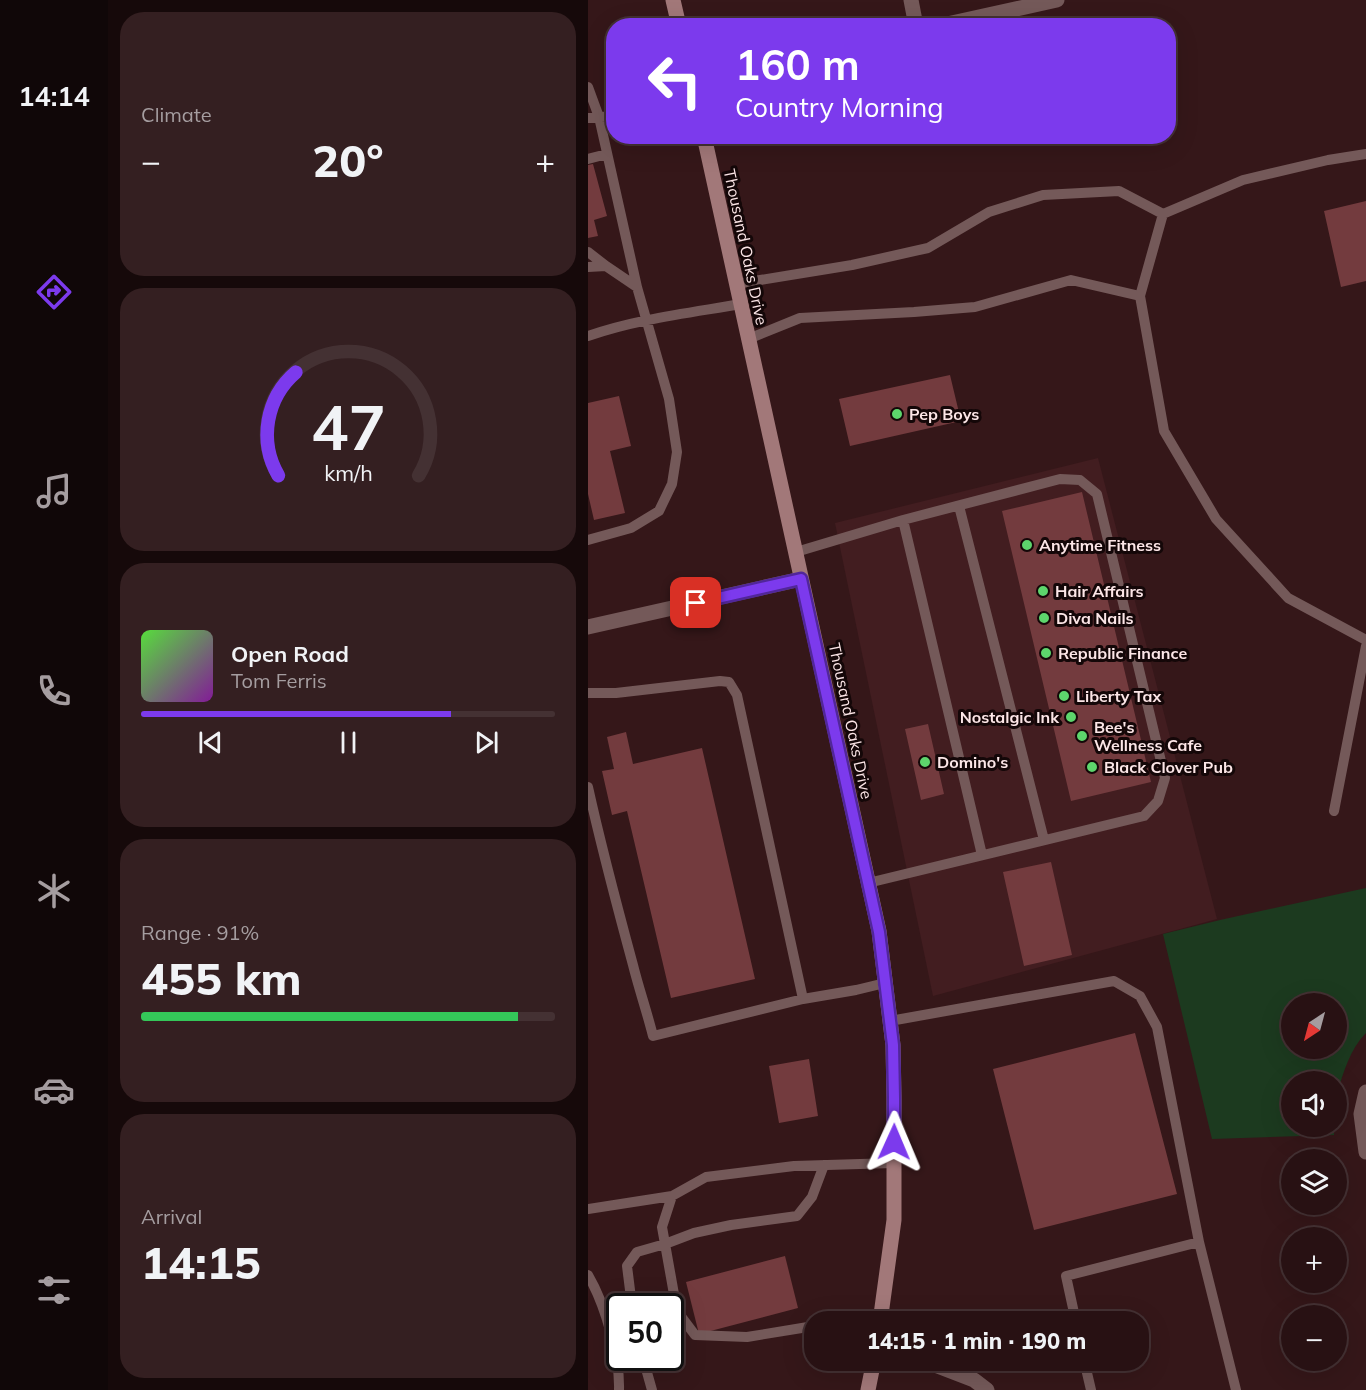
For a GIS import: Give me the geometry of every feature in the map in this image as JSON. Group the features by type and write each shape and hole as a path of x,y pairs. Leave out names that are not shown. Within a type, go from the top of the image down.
{"main road":[{"path":"673,0 677,18"},
{"name":"Thousand Oaks Drive","path":"706,144 879,932 893,1045 894,1098 894,1220 882,1311"},
{"path":"867,1390 871,1371"}],"street":[{"path":"911,0 914,18"},
{"path":"975,18 1057,0"},
{"path":"588,627 801,579"},
{"path":"1366,1092 1361,1113 1366,1152"},
{"path":"951,1371 974,1380 987,1390"}],"lane":[{"path":"588,87 594,118 608,154 637,288 669,399 677,452 672,484 658,512 631,528 588,540"},
{"path":"588,159 608,154"},
{"path":"1163,214 1244,180 1328,160 1366,154"},
{"path":"736,284 852,265 928,248 989,212 1043,195 1119,191 1163,214"},
{"path":"1163,214 1140,296 1164,431 1216,519 1288,598 1366,640"},
{"path":"588,252 637,288"},
{"path":"588,267 606,266"},
{"path":"748,339 800,318 975,307 1071,280 1140,296"},
{"path":"588,336 614,327 647,320 741,304"},
{"path":"796,552 903,520 1060,479 1080,480 1097,494 1165,778 1158,801 1144,816 868,883"},
{"path":"959,506 1044,840"},
{"path":"903,520 982,855"},
{"path":"1334,811 1366,646"},
{"path":"588,693 616,693 720,681 729,682 737,694 803,999"},
{"path":"588,787 652,1036 803,999 885,983"},
{"path":"890,1021 1114,981 1140,996 1157,1027 1199,1242 1236,1390"},
{"path":"588,1209 672,1196 706,1177 794,1166 893,1163"},
{"path":"630,1293 627,1266 638,1252 694,1233 797,1216 812,1197 824,1165"},
{"path":"672,1196 662,1227 677,1311 695,1335 747,1337 804,1328"},
{"path":"1074,1311 1066,1276 1199,1242"},
{"path":"588,1275 597,1290 616,1355 619,1390"},
{"path":"646,1371 652,1390"},
{"path":"1087,1371 1091,1390"}],"shaded area":[{"path":"1098,458 1217,919 933,996 835,523"}],"green space":[{"path":"1366,888 1366,1033 1351,1054 1345,1071 1281,1071 1281,1137 1212,1139 1163,934"}],"building":[{"path":"593,164 607,216 594,220 598,236 588,238 588,165"},
{"path":"1366,201 1366,281 1341,287 1324,211"},
{"path":"950,375 961,421 850,446 839,399"},
{"path":"619,396 631,446 610,451 625,513 594,520 588,494 588,403"},
{"path":"1082,492 1151,782 1071,801 1002,511"},
{"name":"Domino's","path":"928,724 944,794 921,800 905,729"},
{"path":"626,732 633,764 702,748 755,979 671,998 627,811 612,815 602,771 614,769 607,737"},
{"path":"1051,862 1072,955 1024,966 1003,872"},
{"path":"1135,1033 1177,1194 1034,1230 993,1069"},
{"path":"809,1059 818,1116 779,1123 769,1066"},
{"path":"785,1256 798,1308 699,1334 686,1282"}],"place":[{"name":"Pep Boys","path":"897,414"},
{"name":"Anytime Fitness","path":"1027,545"},
{"name":"Hair Affairs","path":"1043,591"},
{"name":"Diva Nails","path":"1044,618"},
{"name":"Republic Finance","path":"1046,653"},
{"name":"Liberty Tax","path":"1064,696"},
{"name":"Nostalgic Ink","path":"1071,717"},
{"name":"Bee's Wellness Cafe","path":"1082,736"},
{"name":"Domino's","path":"925,762"},
{"name":"Black Clover Pub","path":"1092,767"}],"route":[{"path":"696,603 801,579 879,932 893,1045 894,1142"}]}
